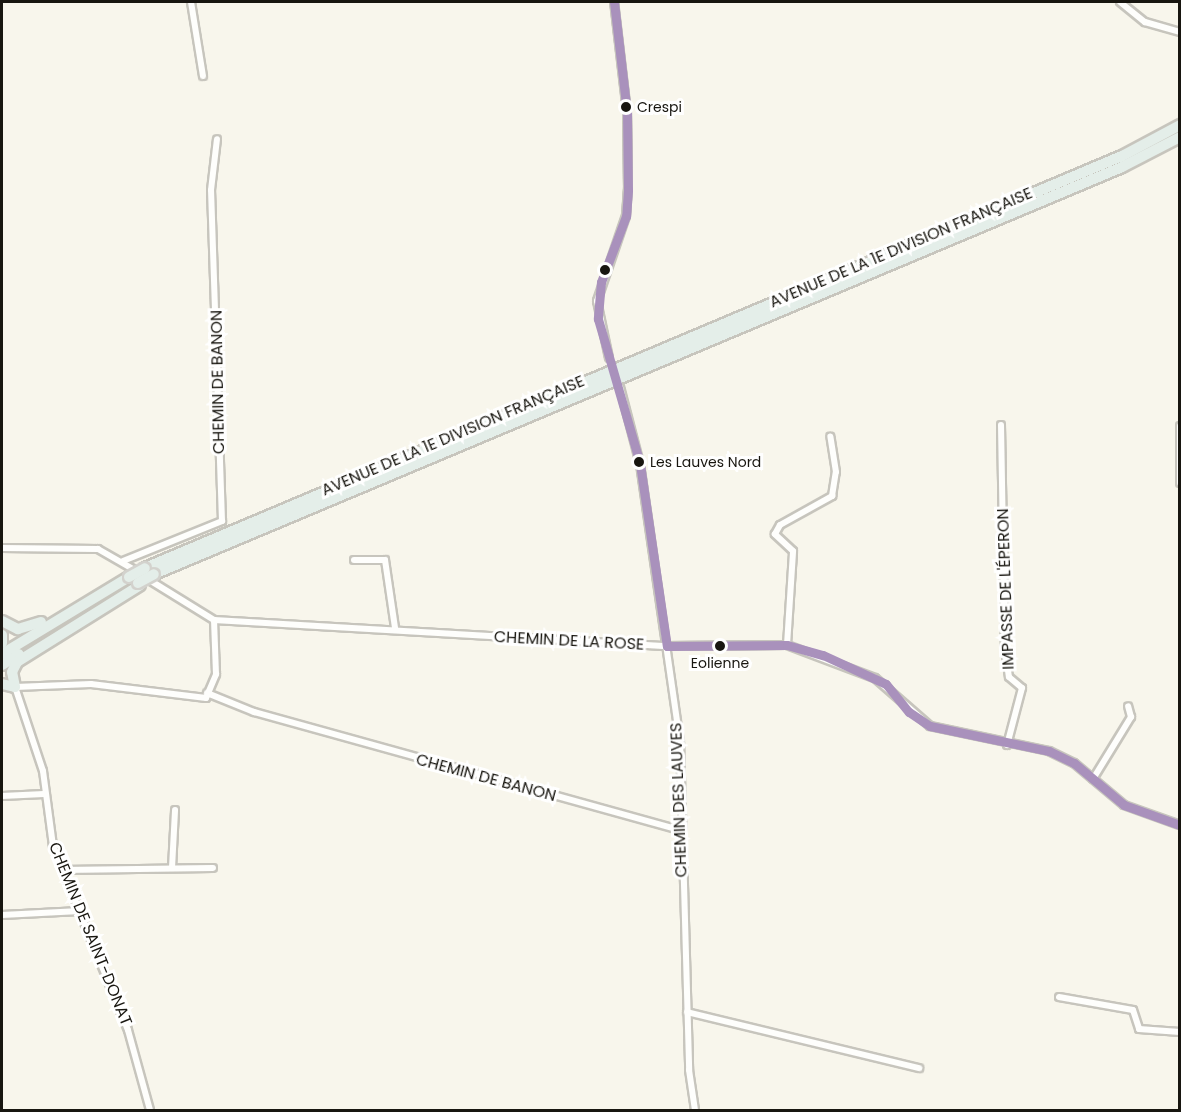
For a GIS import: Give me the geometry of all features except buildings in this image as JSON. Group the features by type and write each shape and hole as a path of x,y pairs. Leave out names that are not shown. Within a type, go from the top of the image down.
{"highway":[{"name":"AVENUE DE LA 1E DIVISION FRANÇAISE","path":"2,665 152,573 1112,160 1179,125"},
{"name":"AVENUE DE LA 1E DIVISION FRANÇAISE","path":"152,573 1122,167 1179,137"},
{"name":"AVENUE DE LA 1E DIVISION FRANÇAISE","path":"2,654 105,590 136,582"},
{"path":"2,684 15,687 12,672 17,662 136,582"},
{"path":"2,621 13,629 28,628 105,590"},
{"path":"2,635 2,643"}],"street":[{"path":"191,2 203,76"},
{"path":"609,358 597,301 626,216 628,190 627,112 614,2"},
{"path":"1120,2 1146,22 1179,32"},
{"name":"CHEMIN DE BANON","path":"123,561 222,521 211,190 217,139"},
{"name":"CHEMIN DES LAUVES","path":"620,387 640,464 680,741 680,830 687,1012 695,1110"},
{"name":"IMPASSE DE L'ÉPERON","path":"1001,425 1005,649 1009,677 1022,688 1007,745"},
{"path":"1179,426 1179,483"},
{"path":"787,645 793,551 775,534 780,525 832,496 836,472 830,436"},
{"name":"CHEMIN DE LA ROSE","path":"2,548 98,549 123,561 184,606 214,620 395,628 667,646 787,645 880,681 930,726 1007,745 1049,751 1093,779 1124,805 1179,825"},
{"path":"354,560 385,560 395,628"},
{"path":"15,687 91,684 182,697 207,694 213,688 216,656 214,620"},
{"name":"CHEMIN DE SAINT-DONAT","path":"15,687 43,771 44,794 63,870 128,1030 150,1110"},
{"path":"213,688 225,702"},
{"name":"CHEMIN DE BANON","path":"207,694 225,702 680,830"},
{"path":"1093,779 1131,717 1128,706"},
{"path":"2,796 44,794"},
{"path":"172,868 175,810"},
{"path":"63,870 213,868"},
{"path":"2,915 80,911"},
{"path":"1059,997 1133,1010 1139,1029 1179,1032"},
{"path":"687,1012 919,1068"}],"tunnel":[{"path":"609,358 620,387"}],"transit line":[{"path":"614,2 627,112 628,190 626,216 601,282 598,319 640,464 667,646"},
{"path":"667,646 787,645 823,655 886,684 909,712 930,726 1049,751 1074,763 1124,805 1180,825"}],"place":[{"name":"Crespi","path":"626,107"},
{"name":"Les Lauves Nord","path":"639,462"},
{"name":"Eolienne","path":"720,646"}]}
